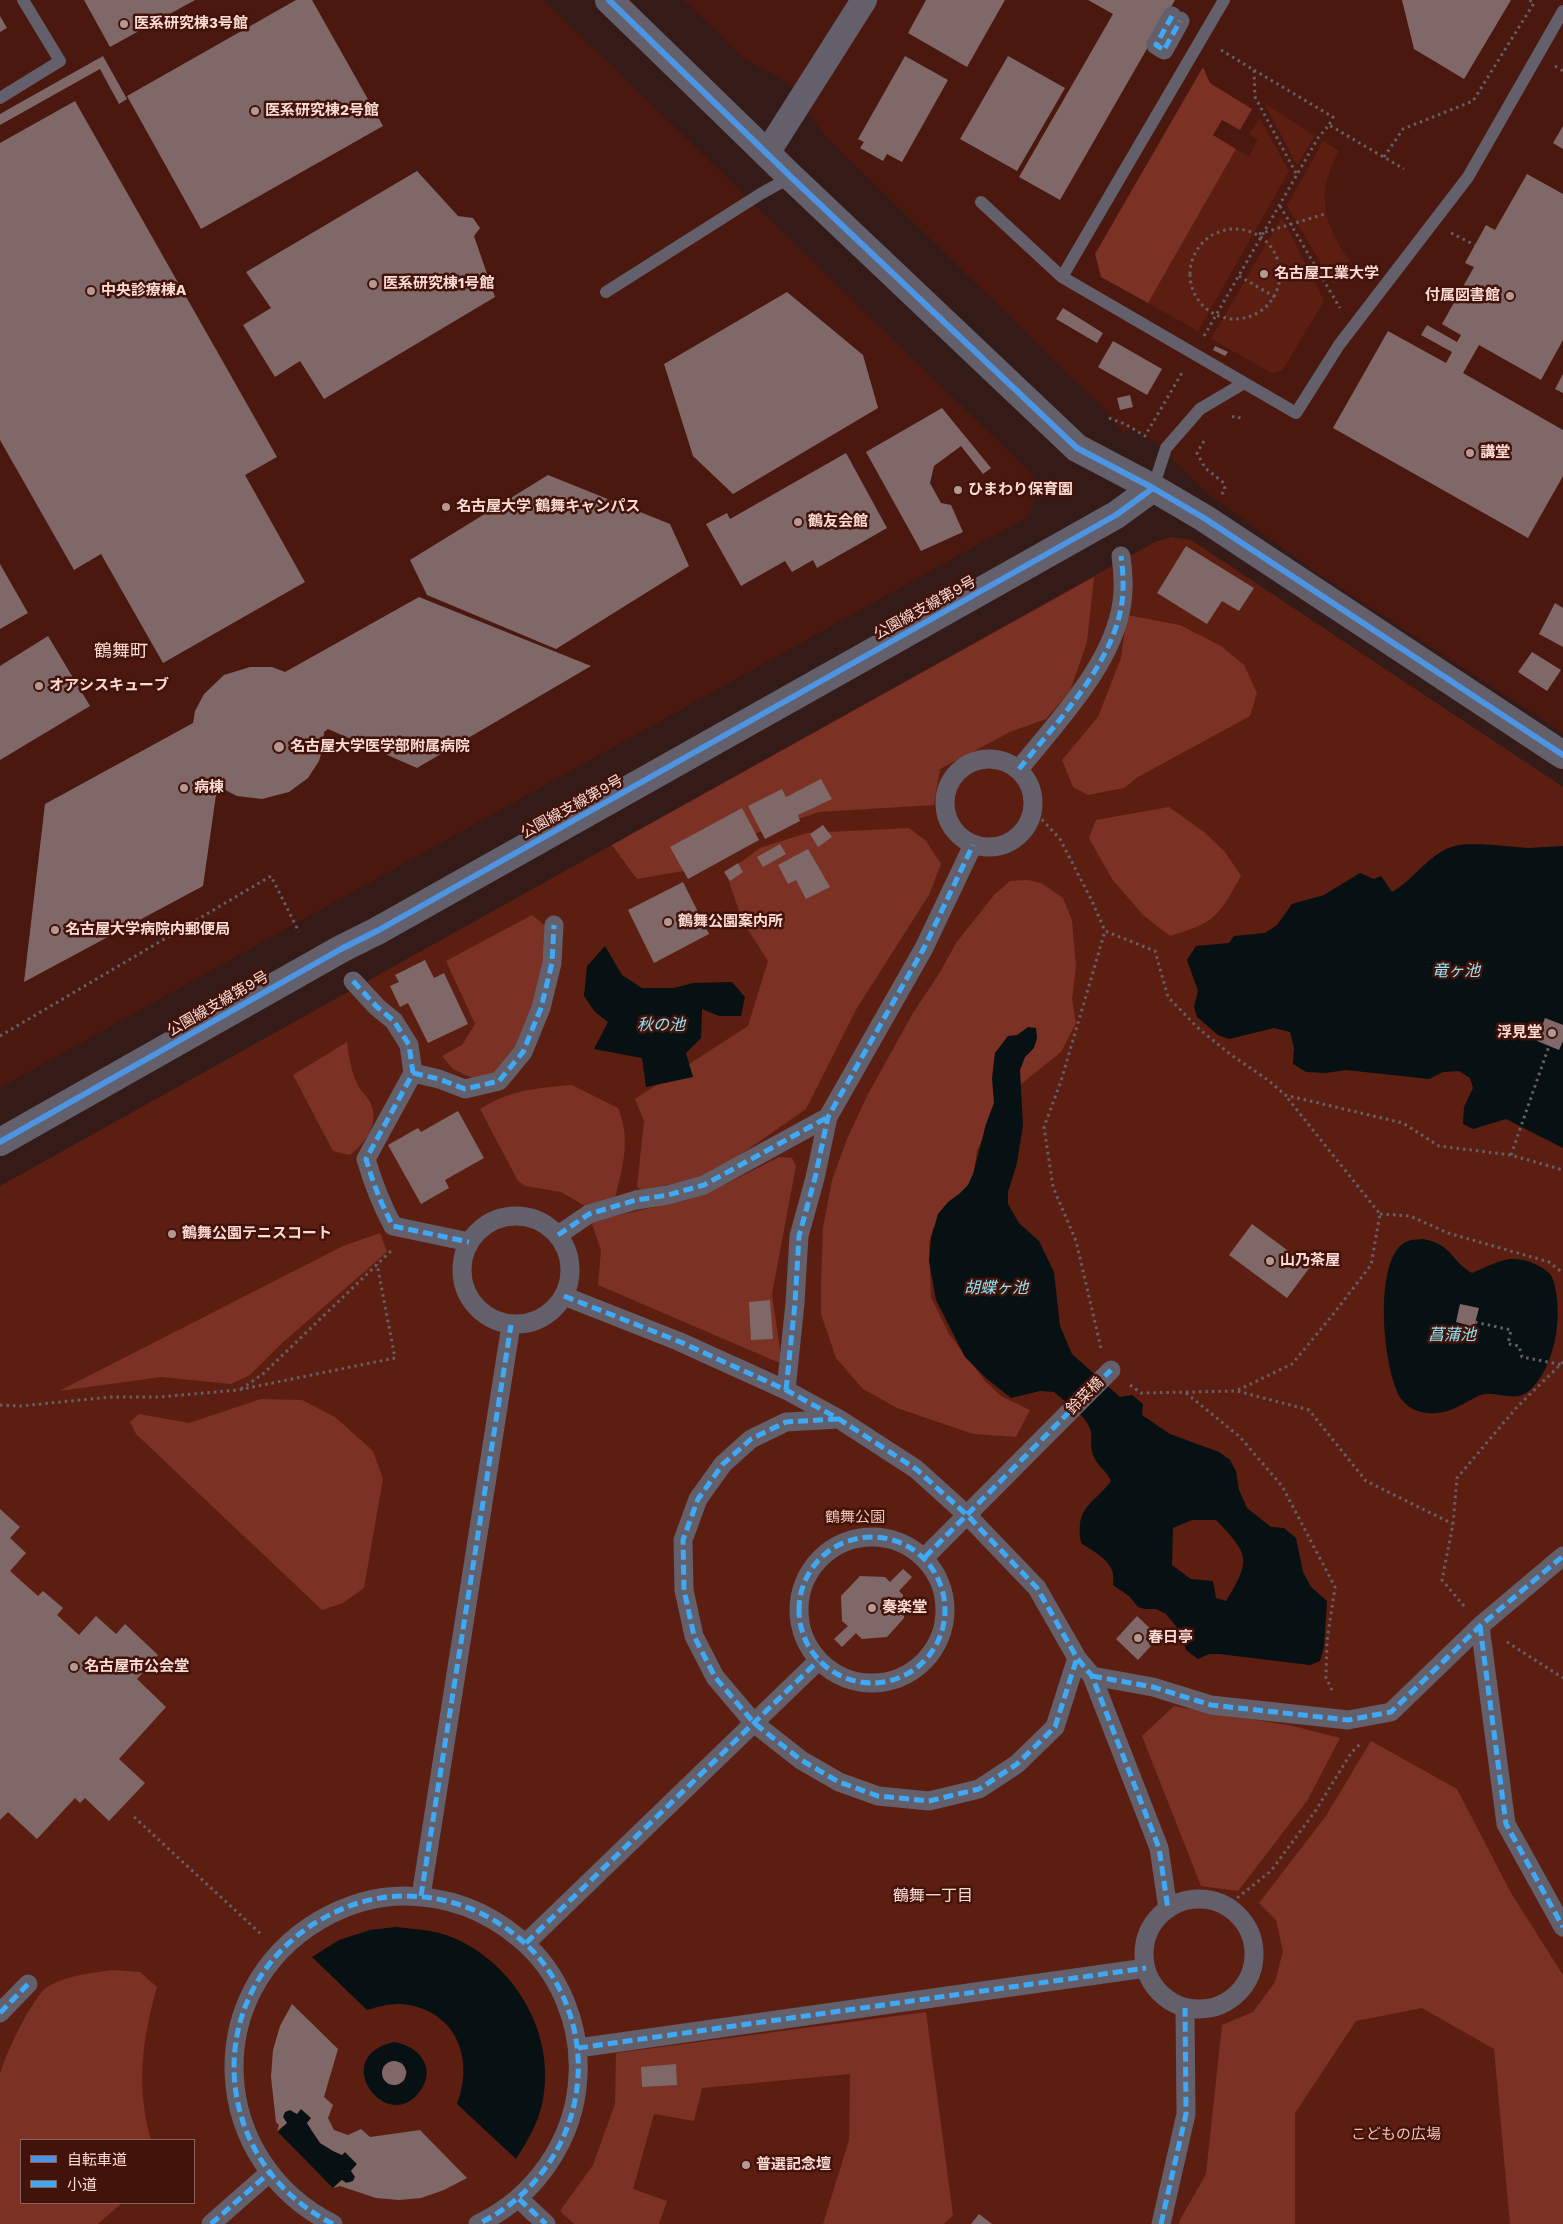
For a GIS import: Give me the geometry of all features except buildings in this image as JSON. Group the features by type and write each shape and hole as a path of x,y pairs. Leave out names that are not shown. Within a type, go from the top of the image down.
{"street":[{"path":"609,0 791,177 1077,448 1153,488 1204,518 1563,755"},
{"path":"767,153 864,0"},
{"name":"公園線支線第9号","path":"0,1142 324,958 377,931 1116,515 1153,488"},
{"path":"1019,769 1084,688 1110,644 1122,602 1121,556"},
{"path":"994,758 1007,762 1019,769 1029,781 1034,795 1033,810 1029,823 1022,834 1012,842 986,848 973,845 961,838 951,827 946,814 945,800 948,786 956,774 966,764 979,759 994,758"},
{"path":"786,1390 795,1303 799,1236 815,1178 828,1116 924,948 973,845"},
{"path":"413,1073 440,1079 465,1089 499,1080 523,1052 541,1008 552,963 554,925"},
{"path":"353,981 377,1007 394,1020 409,1045 413,1073 366,1159 374,1184 393,1226 469,1242"},
{"path":"558,1236 589,1214 636,1200 668,1195 704,1185 828,1116"},
{"path":"512,1215 530,1217 546,1224 567,1249 571,1265 570,1281 564,1296 555,1309 542,1319 527,1324 511,1325 493,1320 478,1310 467,1295 462,1278 463,1259 469,1242 480,1229 495,1219 512,1215"},
{"path":"564,1296 678,1341 786,1390 839,1419 916,1469 968,1516 1036,1588 1077,1658 1092,1676 1159,1848 1168,1909"},
{"path":"420,1896 511,1325"},
{"name":"鈴菜橋","path":"925,1557 968,1516 1111,1370"},
{"path":"839,1419 786,1422 751,1439 723,1464 698,1499 683,1540 684,1590 694,1636 715,1677 754,1723 801,1760 839,1782 878,1796 929,1801 979,1789 1017,1764 1055,1727 1077,1658"},
{"path":"873,1536 905,1543 925,1557 942,1586 946,1610 942,1635 925,1662 901,1678 872,1684 844,1679 818,1661 805,1642 798,1610 804,1582 821,1558 851,1539 873,1536"},
{"path":"1092,1676 1152,1687 1211,1705 1348,1720 1391,1712 1480,1626 1563,1556"},
{"path":"1480,1626 1506,1824 1563,1927"},
{"path":"526,1943 818,1661"},
{"path":"333,2224 315,2215 290,2196 269,2173 253,2147 241,2119 235,2089 234,2059 238,2028 248,1999 263,1973 280,1952 306,1929 360,1902 390,1896 420,1896 444,1900 488,1916 508,1928 526,1943 556,1981 573,2025 578,2048 578,2076 574,2104 567,2131 554,2156 538,2178 519,2198 494,2217 478,2224"},
{"path":"1197,1899 1212,1901 1226,1906 1240,1917 1249,1932 1254,1949 1252,1966 1246,1983 1234,1996 1220,2005 1202,2009 1185,2008 1171,2002 1151,1982 1146,1968 1144,1952 1148,1935 1156,1920 1168,1909 1182,1902 1197,1899"},
{"path":"578,2048 1146,1968"},
{"path":"0,2013 28,1984"},
{"path":"1161,2224 1186,2114 1185,2008"},
{"path":"211,2224 269,2173"},
{"path":"519,2198 546,2224"}],"lane":[{"path":"0,98 60,61 23,0"},
{"path":"1062,277 1224,0"},
{"path":"981,202 1062,277 1296,413 1352,328 1468,177 1563,11"},
{"path":"606,292 762,193 791,177"},
{"path":"1153,488 1166,448 1200,409 1244,383"}],"path":[{"path":"1384,157 1403,128 1473,101 1534,3 1529,0"},
{"path":"1109,418 1125,424 1145,436 1318,138 1333,117 1202,39"},
{"path":"1254,70 1256,97 1297,175"},
{"path":"1329,125 1404,169"},
{"path":"1280,205 1352,328"},
{"path":"1258,234 1325,214"},
{"path":"1228,228 1243,229 1258,234 1269,243 1277,255 1281,269 1280,283 1275,297 1265,308 1252,316 1237,320 1222,318 1208,311 1198,300 1191,286 1189,271 1193,256 1202,243 1214,234 1228,228"},
{"path":"1238,276 1275,297"},
{"path":"1204,439 1197,453 1205,468 1224,483 1225,490 1219,498"},
{"path":"1033,810 1060,839 1092,901 1105,931 1061,1081 1044,1127 1053,1188 1076,1241 1103,1357 1111,1370 1141,1393 1237,1391 1309,1410 1366,1481 1452,1524"},
{"path":"0,1036 271,876 299,932"},
{"path":"1105,931 1155,951 1168,997 1198,1028 1230,1054 1268,1080 1285,1095 1380,1214 1410,1216 1448,1233 1549,1262 1563,1273"},
{"path":"1511,1155 1549,1046"},
{"path":"1285,1095 1403,1123 1439,1146 1511,1155 1563,1170"},
{"path":"1237,1391 1292,1364 1331,1317 1371,1265 1380,1214"},
{"path":"238,1390 263,1374 414,1231"},
{"path":"0,1405 20,1406 111,1397 159,1397 238,1390 394,1358 378,1264"},
{"path":"1475,1322 1512,1330 1508,1344 1520,1346 1522,1357 1562,1364"},
{"path":"1562,1364 1518,1407 1457,1478 1452,1524 1442,1580 1480,1626 1563,1678"},
{"path":"1186,1392 1240,1436 1282,1486 1335,1587 1327,1642 1326,1678 1348,1720"},
{"path":"1226,1906 1271,1871 1316,1810 1351,1753 1391,1712"},
{"path":"134,1817 280,1952"}],"shaded area":[{"name":"名古屋大学 鶴舞キャンパス","path":"0,0 544,0 1034,476 1034,503 1028,517 0,1088"},
{"name":"名古屋工業大学","path":"684,0 1563,0 1563,733 1316,572 1207,493 1153,440 1132,429 1122,432 1108,413 823,134 789,83 744,59"},
{"path":"1203,67 1210,83 1252,109 1240,130 1222,120 1213,135 1236,149 1148,303 1101,277 1095,254"},
{"path":"1094,577 1087,642 1070,691 1046,719 1010,732 940,769 934,805 819,812 742,838 683,871 637,879 612,845"},
{"path":"1127,615 1180,625 1221,646 1244,665 1257,693 1250,716 1138,777 1124,788 1088,795 1073,787 1062,760 1098,717 1121,658"},
{"path":"1169,807 1204,832 1225,852 1241,876 1220,910 1214,916 1197,927 1170,936 1143,915 1112,879 1089,838 1096,820"},
{"path":"909,828 926,841 941,864 929,895 857,1008 806,1109 714,1173 644,1191 637,1187 644,1121 635,1099 748,1026 768,961 743,922 726,873 760,848 807,833"},
{"path":"1028,880 1041,883 1063,898 1072,920 1076,967 1072,999 1076,1023 1061,1052 1020,1085 1001,1107 977,1150 972,1186 933,1228 929,1244 931,1297 949,1334 985,1381 1001,1396 1030,1410 1016,1437 973,1434 897,1408 863,1389 836,1358 821,1314 821,1285 823,1228 832,1180 847,1139 867,1096 913,1013 939,974 956,943 994,895 1010,881"},
{"path":"532,915 547,927 542,978 521,1044 496,1074 472,1078 453,1069 442,1056 462,1045 475,1024 446,961"},
{"path":"347,1042 354,1076 360,1089 371,1103 373,1114 372,1128 369,1134 350,1155 333,1151 293,1075"},
{"path":"572,1085 618,1108 624,1130 623,1164 615,1198 585,1206 561,1192 525,1186 518,1181 480,1109 502,1098 524,1091"},
{"path":"779,1157 792,1158 796,1166 772,1294 782,1364 598,1285 601,1250 591,1221 687,1200 726,1184"},
{"path":"380,1233 387,1252 282,1343 250,1375 231,1384 161,1377 59,1391 343,1246"},
{"path":"261,1399 302,1400 335,1417 373,1451 383,1479 364,1588 343,1603 322,1610 136,1434 130,1422 139,1414 189,1423"},
{"path":"1174,1706 1293,1726 1340,1738 1307,1801 1238,1891 1201,1886 1142,1736"},
{"path":"1371,1741 1457,1789 1511,1893 1563,1975 1563,2224 1510,2224 1494,2049 1422,2008 1356,2021 1295,2113 1295,2224 1179,2224 1206,2174 1222,2025 1253,2012 1275,1982 1283,1951 1276,1920 1259,1903 1326,1816"},
{"path":"113,1970 140,1972 157,1987 145,2045 142,2082 146,2121 151,2139 20,2139 20,2204 121,2204 98,2224 0,2224 0,2074 13,2040 35,2001 43,1991 56,1982 88,1973"},
{"path":"926,2012 953,2215 944,2224 823,2224 849,2140 850,2074 702,2088 694,2121 654,2114 633,2189 667,2201 659,2224 574,2224 560,2211 593,2165 615,2104 616,2053"}],"green space":[{"path":"1264,103 1315,136 1297,165"},
{"path":"1260,119 1289,171 1198,331 1148,303 1236,149 1249,156 1258,140 1249,134"},
{"path":"1323,141 1339,151 1327,180 1325,207 1333,233 1349,260 1334,285 1287,206"},
{"path":"1282,217 1324,301 1282,371 1272,373 1211,339"},
{"name":"鶴舞公園","path":"1172,537 1191,540 1563,787 1563,2224 0,2224 0,1186 1155,542"}],"water":[{"name":"竜ヶ池","path":"1464,845 1528,848 1563,846 1563,1025 1545,1018 1537,1041 1563,1041 1563,1148 1506,1119 1473,1129 1463,1124 1464,1107 1473,1088 1470,1078 1459,1071 1443,1072 1429,1079 1346,1070 1326,1073 1306,1072 1293,1064 1294,1048 1290,1032 1274,1028 1229,1039 1218,1035 1197,1017 1194,1007 1198,991 1187,960 1196,946 1229,943 1234,936 1265,933 1277,925 1292,904 1324,895 1360,873 1374,879 1381,876 1392,892 1446,849"},
{"name":"秋の池","path":"605,946 622,975 642,988 674,988 693,983 732,982 745,997 741,1016 719,1016 702,1009 701,1038 686,1053 693,1077 646,1087 642,1058 594,1049 608,1022 595,1012 584,996 587,966"},
{"name":"胡蝶ヶ池","path":"1028,1027 1036,1028 1037,1038 1034,1048 1025,1057 1020,1070 1023,1125 1017,1163 1008,1192 1008,1204 1019,1223 1039,1241 1054,1272 1060,1326 1072,1354 1120,1397 1132,1395 1143,1404 1142,1415 1170,1434 1219,1452 1230,1460 1236,1471 1239,1490 1247,1508 1271,1527 1284,1528 1296,1538 1303,1572 1311,1587 1327,1601 1324,1647 1320,1661 1310,1665 1219,1654 1209,1654 1198,1659 1186,1650 1179,1630 1166,1614 1156,1609 1138,1607 1129,1596 1113,1585 1112,1570 1109,1565 1099,1555 1081,1543 1080,1521 1083,1514 1111,1481 1093,1455 1089,1426 1076,1410 1054,1392 1040,1391 1011,1398 987,1379 965,1357 936,1300 929,1261 931,1238 938,1214 948,1202 968,1185 973,1174 986,1124 994,1103 992,1078 995,1053 1008,1036 1017,1035","holes":["1192,1520 1216,1520 1241,1550 1243,1558 1240,1576 1226,1601 1216,1598 1213,1581 1191,1579 1172,1565 1173,1528"]},
{"name":"菖蒲池","path":"1423,1239 1446,1249 1472,1273 1491,1264 1507,1259 1516,1259 1536,1264 1551,1275 1557,1295 1558,1309 1552,1353 1540,1379 1525,1394 1512,1397 1485,1394 1441,1413 1418,1411 1409,1407 1402,1400 1395,1387 1386,1343 1385,1291 1389,1268 1396,1251 1408,1241"},
{"path":"396,1927 443,1934 472,1948 493,1963 511,1982 526,2004 537,2027 543,2053 545,2079 542,2105 537,2119 528,2140 516,2159 457,2104 464,2072 462,2056 458,2042 440,2018 426,2010 403,2004 387,2005 367,2010 312,1957 339,1940 370,1930"},
{"path":"394,2042 410,2047 422,2058 427,2072 426,2080 422,2088 409,2102 395,2105 381,2100 370,2090 365,2077 365,2063 374,2050","holes":["393,2061 402,2063 407,2072 404,2081 396,2085 387,2083 382,2073 385,2065"]},
{"path":"301,2109 311,2118 307,2123 313,2134 321,2142 342,2155 345,2152 357,2164 351,2170 355,2177 353,2181 349,2183 341,2180 333,2188 278,2132 287,2123 283,2117 285,2112 290,2110 297,2114"}],"marked path":[{"path":"1172,16 1156,45 1164,50 1180,21"},
{"path":"1019,769 1082,691 1108,647 1117,625 1122,602 1121,556"},
{"path":"786,1390 795,1303 799,1236 815,1178 828,1117 924,948 973,845"},
{"path":"413,1073 439,1079 465,1089 499,1081 523,1052 541,1008 552,963 554,925"},
{"path":"353,981 377,1007 394,1021 409,1045 413,1073 366,1159 381,1201 393,1226 469,1242"},
{"path":"558,1235 589,1214 636,1200 668,1195 704,1185 828,1117"},
{"path":"564,1296 678,1341 786,1390 839,1419 916,1469 968,1516 1037,1588 1077,1658 1092,1676 1159,1848 1168,1909"},
{"path":"421,1896 511,1325"},
{"path":"925,1557 1111,1370"},
{"path":"838,1419 786,1422 751,1439 723,1464 698,1499 683,1540 684,1590 694,1636 715,1677 754,1723 801,1760 839,1782 878,1796 929,1801 979,1789 1017,1764 1055,1727 1077,1658"},
{"path":"872,1537 900,1542 924,1558 940,1582 945,1610 940,1638 924,1662 900,1678 872,1683 844,1678 820,1662 804,1638 799,1610 804,1582 820,1558 844,1542 872,1537"},
{"path":"1092,1676 1153,1687 1211,1705 1348,1720 1391,1712 1480,1626 1563,1556"},
{"path":"1480,1626 1506,1824 1563,1927"},
{"path":"526,1943 818,1661"},
{"path":"333,2224 292,2196 262,2160 242,2120 234,2076 238,2031 253,1989 280,1951 320,1920 340,1910 360,1902 393,1896 420,1897 451,1902 494,1920 520,1939 546,1967 557,1984 572,2019 576,2038 578,2076 575,2100 560,2144 534,2182 499,2213 478,2224"},
{"path":"578,2048 1146,1968"},
{"path":"0,2013 28,1984"},
{"path":"1161,2224 1186,2114 1185,2008"},
{"path":"211,2224 269,2173"},
{"path":"519,2199 546,2224"}],"cycle path":[{"path":"609,0 791,177 1077,448 1153,488 1204,518 1563,755"},
{"path":"0,1142 1116,515 1153,488"}],"place":[{"name":"医系研究棟3号館","path":"124,24"},
{"name":"医系研究棟2号館","path":"255,111"},
{"name":"名古屋工業大学","path":"1264,274"},
{"name":"医系研究棟1号館","path":"373,284"},
{"name":"中央診療棟A","path":"91,291"},
{"name":"付属図書館","path":"1510,296"},
{"name":"講堂","path":"1470,453"},
{"name":"ひまわり保育園","path":"958,490"},
{"name":"名古屋大学 鶴舞キャンパス","path":"446,507"},
{"name":"鶴友会館","path":"798,522"},
{"name":"オアシスキューブ","path":"39,686"},
{"name":"名古屋大学医学部附属病院","path":"279,747"},
{"name":"病棟","path":"184,788"},
{"name":"鶴舞公園案内所","path":"668,922"},
{"name":"名古屋大学病院内郵便局","path":"55,930"},
{"name":"浮見堂","path":"1552,1033"},
{"name":"鶴舞公園テニスコート","path":"172,1234"},
{"name":"山乃茶屋","path":"1270,1261"},
{"name":"奏楽堂","path":"872,1608"},
{"name":"春日亭","path":"1138,1638"},
{"name":"名古屋市公会堂","path":"74,1667"},
{"name":"普選記念壇","path":"746,2165"}],"district":[{"name":"鶴舞町","path":"121,652"},
{"name":"鶴舞一丁目","path":"933,1896"}],"park label":[{"name":"こどもの広場","path":"1396,2135"}]}
